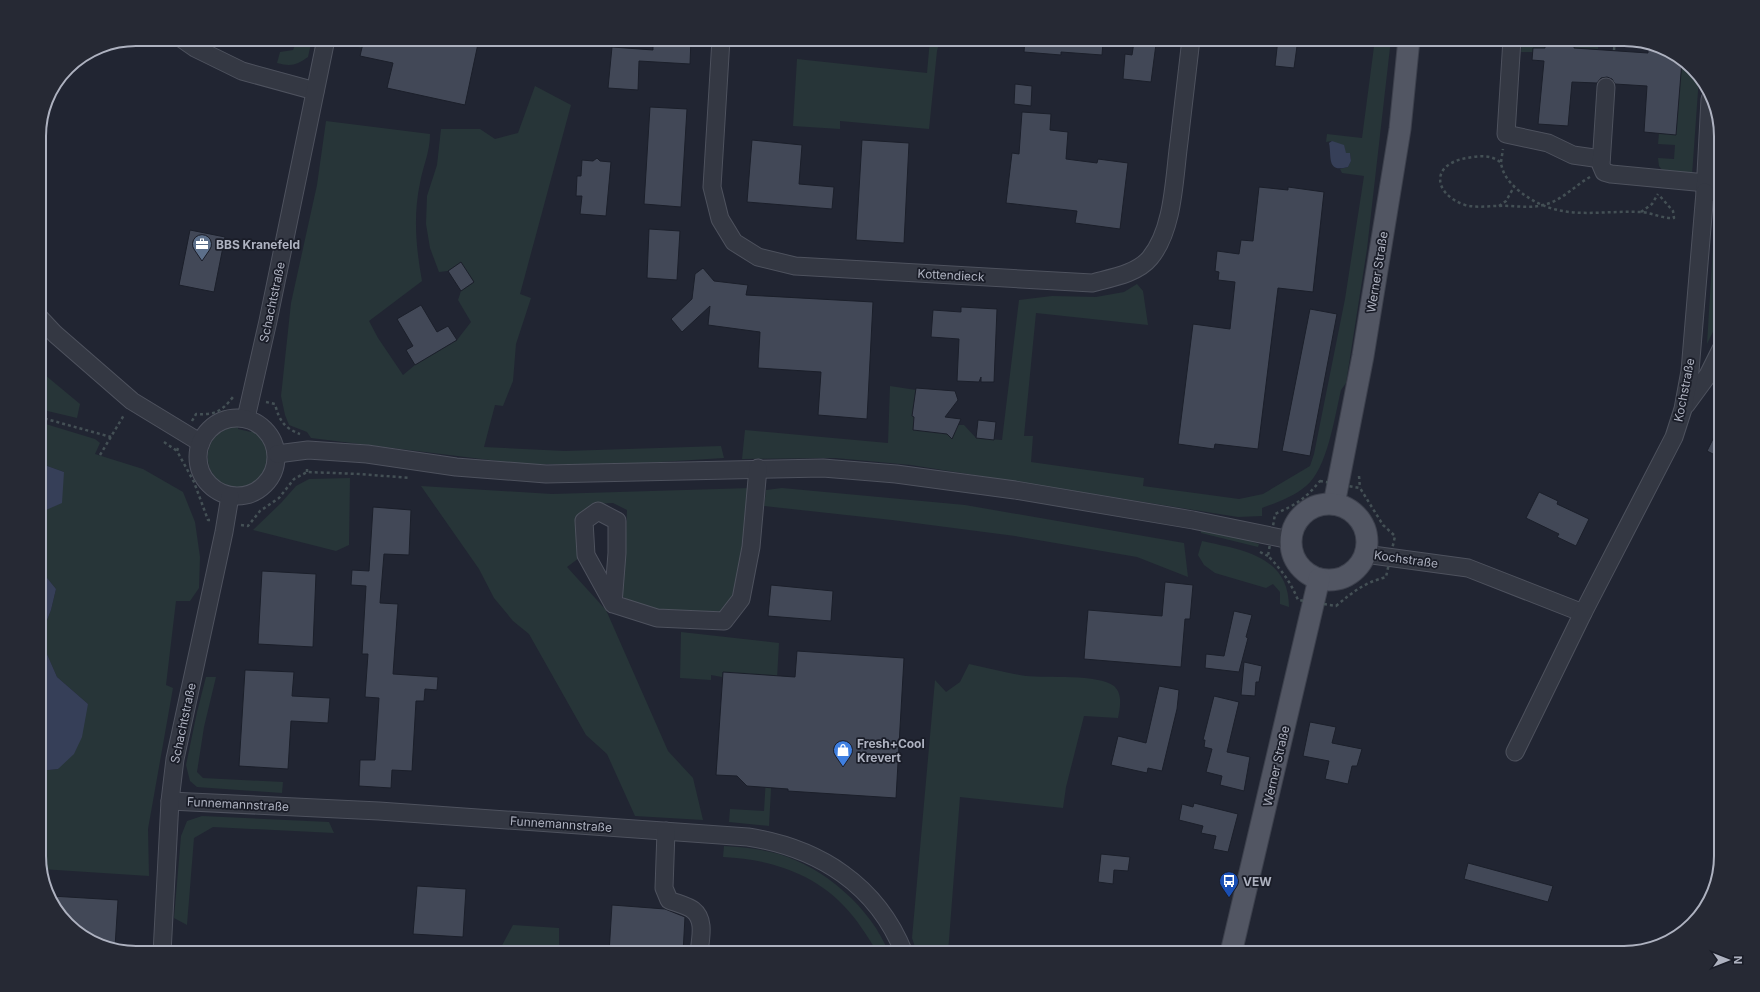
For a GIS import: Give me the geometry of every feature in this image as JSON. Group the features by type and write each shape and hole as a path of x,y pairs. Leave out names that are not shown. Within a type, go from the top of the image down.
{"main road":[{"name":"Werner Straße","path":"1334,504 1363,356 1399,137 1408,46"},
{"path":"1322,504 1334,504 1343,506 1353,512 1360,521 1365,531 1367,542 1365,554 1360,564 1352,572 1342,578 1331,580 1319,579 1310,575 1301,568 1295,560 1291,550 1281,538 1295,525 1304,513 1312,507 1322,504"},
{"name":"Werner Straße","path":"1233,946 1319,579"}],"street":[{"path":"192,46 242,71 315,91"},
{"name":"Schachtstraße","path":"246,418 252,398 325,46"},
{"name":"Kottendieck","path":"721,46 712,186 720,219 734,242 758,257 795,266 1092,283 1125,275 1149,259 1162,238 1170,208 1190,46"},
{"path":"1512,46 1506,134 1548,143 1573,156 1602,165 1611,174 1655,186 1710,189"},
{"path":"1602,165 1606,87"},
{"name":"Kochstraße","path":"1515,752 1583,613 1674,437 1683,409 1690,371 1710,189 1710,111"},
{"path":"46,324 132,401 200,443"},
{"path":"1683,409 1708,375 1714,363"},
{"path":"232,418 246,418 259,424 269,433 277,454 275,471 265,485 255,492 242,496 230,496 215,489 202,475 198,460 200,443 209,429 217,422 232,418"},
{"path":"277,454 308,450 367,454 456,467 546,474 758,468 823,468 896,474 1015,490 1186,519 1281,538"},
{"path":"613,604 658,618 724,621 741,599 751,546 758,468"},
{"name":"Schachtstraße","path":"162,946 170,801 175,759 226,523 230,496"},
{"name":"Kochstraße","path":"1365,554 1468,568 1583,613"},
{"name":"Funnemannstraße","path":"170,801 379,811 748,836 773,841 801,850 828,863 850,880 884,914 901,946"},
{"path":"666,831 664,888 669,900 693,910 700,919 700,946"}],"path":[{"path":"1614,46 1614,50"},
{"path":"1602,165 1594,174 1580,182 1558,200 1544,205 1531,207 1482,207 1465,205 1448,197 1441,186 1440,174 1446,165 1459,159 1478,156 1496,158 1501,163 1502,172 1514,187 1529,199 1544,205 1564,212 1640,212 1654,213 1668,219 1674,218 1673,211 1655,186"},
{"path":"1640,212 1652,204 1655,186"},
{"path":"1499,206 1506,201 1514,187"},
{"path":"307,472 308,438 290,430 279,418 275,404 235,394 225,407 212,415 196,414 177,451 194,482 208,520 248,526 260,511 279,498 294,479 307,472 360,474 414,479"},
{"path":"100,456 132,401"},
{"path":"46,419 111,437"},
{"path":"1256,549 1268,556 1281,568 1291,584 1298,600 1336,606 1354,591 1370,581 1386,577 1395,536 1383,524 1360,488 1320,481 1308,496 1275,514 1281,538 1268,556"}],"shaded area":[{"path":"295,46 310,46 308,57 300,62 286,65 277,63 280,52 293,50"},
{"path":"929,46 938,46 929,129 840,121 840,129 793,126 797,59 927,73"},
{"path":"1374,46 1390,46 1367,249 1346,383 1341,390 1325,455 1313,478 1306,486 1296,493 1262,508 1262,516 1238,517 911,465 835,458 742,459 745,430 888,443 890,386 916,390 912,416 954,425 964,425 976,438 1002,440 1019,300 1052,296 1096,297 1124,292 1137,284 1143,291 1148,325 1036,313 1024,436 1033,436 1031,462 1144,478 1143,486 1239,499 1263,494 1310,466 1314,454 1345,299 1364,176 1342,173 1340,169 1348,167 1351,161 1350,153 1346,153 1332,141 1326,142 1327,134 1362,138"},
{"path":"1521,46 1545,46 1545,48 1533,48 1533,52 1521,52"},
{"path":"1574,46 1598,46 1598,49 1574,48"},
{"path":"1682,67 1688,72 1698,85 1692,175 1663,171 1659,166 1658,158 1674,159 1675,145 1658,144 1659,133 1676,134"},
{"path":"535,86 571,105 520,294 531,298 516,344 513,381 503,406 495,405 484,447 565,451 721,446 724,458 613,465 523,464 311,438 307,432 289,425 281,396 291,303 317,185 326,121 430,134 429,147 418,195 416,220 418,256 422,281 369,321 378,338 403,375 415,365 457,340 471,322 458,300 461,291 474,282 461,263 448,271 439,272 430,248 426,224 427,196 437,165 441,129 480,129 495,139 518,133"},
{"path":"1714,230 1714,330 1707,344"},
{"path":"46,376 80,404 77,418 46,411"},
{"path":"46,424 95,439 100,443 95,454 143,469 183,492 195,522 200,557 199,588 190,601 176,601 166,685 173,688 148,829 149,876 47,869 46,770 58,769 88,704 57,677 46,652 46,623 56,589 46,577 46,510 64,472 46,466"},
{"path":"233,426 238,426 238,429 251,432 252,429 258,432 266,443 268,450 268,463 264,473 257,481 248,486 237,488 227,486 217,479 210,469 208,460 209,448 214,438 219,433"},
{"path":"350,478 349,545 336,551 253,530 296,486 309,479"},
{"path":"421,486 552,494 751,488 746,548 735,598 728,608 715,616 642,609 622,596 619,578 626,532 627,510 613,503 595,504 579,558 567,567 606,610 668,751 693,778 703,820 635,816 607,754 586,735 529,634 513,621 494,598 479,569"},
{"path":"782,488 965,505 1184,543 1188,577 1137,557 1015,536 892,520 764,506 766,490"},
{"path":"1201,530 1240,538 1259,544 1258,547 1201,533"},
{"path":"1202,541 1247,552 1272,566 1281,576 1287,590 1289,607 1280,604 1280,592 1273,584 1266,588 1215,573 1204,565 1198,555"},
{"path":"681,632 779,643 769,826 729,822 730,809 764,811 772,676 723,672 722,677 711,675 711,680 680,678"},
{"path":"969,664 1026,676 1072,677 1107,682 1114,686 1119,693 1119,714 1118,718 1084,716 1066,787 1063,808 960,797 949,946 915,946 912,938 935,680 946,692 960,682"},
{"path":"206,677 216,677 204,727 197,772 203,778 283,782 282,793 197,787 190,781 186,765"},
{"path":"202,816 329,822 334,833 213,827 194,838 187,925 174,918 181,836 187,821"},
{"path":"724,846 752,848 779,854 796,860 813,869 844,892 858,906 871,921 886,946 874,946 862,928 843,905 831,894 803,876 772,864 740,858 723,857"},
{"path":"513,925 559,928 559,946 502,946"}],"water":[{"path":"1332,141 1344,145 1346,153 1350,153 1351,161 1348,167 1336,168 1333,166 1331,162 1329,143"},
{"path":"46,466 64,472 62,503 46,510"},
{"path":"46,577 56,589 46,623"},
{"path":"46,652 57,677 88,704 82,737 74,754 58,769 46,770"}],"building":[{"path":"362,46 478,46 465,105 387,88 393,63 360,56"},
{"path":"653,46 691,46 690,64 639,61 638,90 608,88 612,47 653,50"},
{"path":"1024,46 1103,46 1102,55 1061,52 1061,55 1024,52"},
{"path":"1133,46 1156,46 1151,82 1123,79 1125,54 1132,55"},
{"path":"1277,46 1297,46 1294,68 1275,66"},
{"path":"1545,46 1574,46 1574,48 1648,53 1648,49 1669,58 1682,67 1676,135 1644,132 1647,86 1615,84 1612,79 1607,77 1601,78 1597,83 1572,82 1568,126 1538,124 1544,61 1532,60 1533,48 1545,48"},
{"path":"1015,84 1032,86 1031,106 1014,104"},
{"path":"650,107 687,109 681,207 644,204"},
{"path":"1022,112 1051,114 1050,130 1068,132 1066,159 1097,163 1098,159 1128,163 1120,229 1075,223 1077,211 1006,203 1012,153 1019,154"},
{"path":"752,140 802,145 799,184 834,187 832,209 747,202"},
{"path":"862,140 909,143 904,243 856,240"},
{"path":"597,158 600,161 611,162 606,216 580,214 582,196 576,196 577,176 581,176 582,160 593,161"},
{"path":"1259,187 1288,190 1288,187 1324,192 1313,292 1278,288 1258,449 1215,444 1214,449 1178,444 1193,324 1230,329 1235,282 1218,280 1219,272 1215,271 1217,251 1239,254 1241,240 1253,241"},
{"path":"649,229 680,231 677,280 647,278"},
{"name":"BBS Kranefeld","path":"190,230 225,237 214,292 179,285"},
{"path":"461,262 474,282 461,291 448,271"},
{"path":"703,268 714,281 748,285 746,295 873,302 867,419 818,415 821,372 758,368 760,332 708,325 710,306 682,332 671,319 692,299 695,274"},
{"path":"421,305 437,332 448,326 457,340 415,365 406,350 413,346 397,319"},
{"path":"961,307 997,309 994,382 981,382 981,377 979,382 957,381 959,339 931,337 933,310 961,312"},
{"path":"1310,309 1337,314 1310,456 1282,451"},
{"path":"916,388 955,391 958,400 945,417 961,419 952,439 947,434 913,430 914,417 912,416"},
{"path":"978,420 996,422 994,440 976,438"},
{"path":"1714,437 1714,454 1707,451"},
{"path":"1539,492 1558,501 1557,504 1589,519 1576,546 1557,537 1559,534 1526,518"},
{"path":"373,507 411,510 409,555 384,554 380,603 398,604 393,674 438,677 437,690 425,689 424,701 416,701 412,771 392,770 391,788 359,786 360,760 375,760 379,698 365,697 368,654 362,654 366,586 351,585 352,570 369,571"},
{"path":"262,571 316,574 313,647 258,644"},
{"path":"1165,582 1193,585 1190,619 1185,619 1181,667 1084,659 1088,610 1162,616"},
{"path":"771,585 833,591 831,621 768,616"},
{"path":"1234,611 1252,615 1246,637 1248,638 1239,672 1205,668 1206,654 1224,656"},
{"path":"797,651 904,658 896,798 788,791 788,789 747,786 737,776 716,775 723,672 795,677"},
{"path":"1244,662 1262,666 1259,682 1256,682 1255,696 1241,695"},
{"path":"245,670 294,672 292,696 330,698 328,723 291,721 288,769 239,766"},
{"path":"1159,686 1179,690 1177,709 1162,771 1148,768 1147,773 1111,765 1118,736 1146,743"},
{"path":"1214,696 1239,702 1227,752 1250,757 1244,791 1220,785 1222,776 1206,772 1212,749 1204,747 1205,740 1203,740"},
{"path":"1310,722 1336,727 1332,743 1362,749 1357,766 1352,766 1348,784 1325,779 1329,761 1303,756"},
{"path":"1194,803 1238,814 1228,852 1213,849 1216,836 1201,833 1203,826 1179,820 1182,804 1193,807"},
{"path":"1101,854 1130,857 1128,871 1114,870 1113,884 1098,882"},
{"path":"1468,863 1553,886 1548,902 1464,879"},
{"path":"417,886 466,889 463,937 413,934"},
{"path":"55,896 118,900 115,943 91,934 72,920"},
{"path":"612,905 665,909 685,917 683,946 609,946"}],"place":[{"name":"BBS Kranefeld","path":"202,261"},
{"name":"Fresh+Cool Krevert","path":"843,767"},
{"name":"VEW","path":"1229,898"}]}
